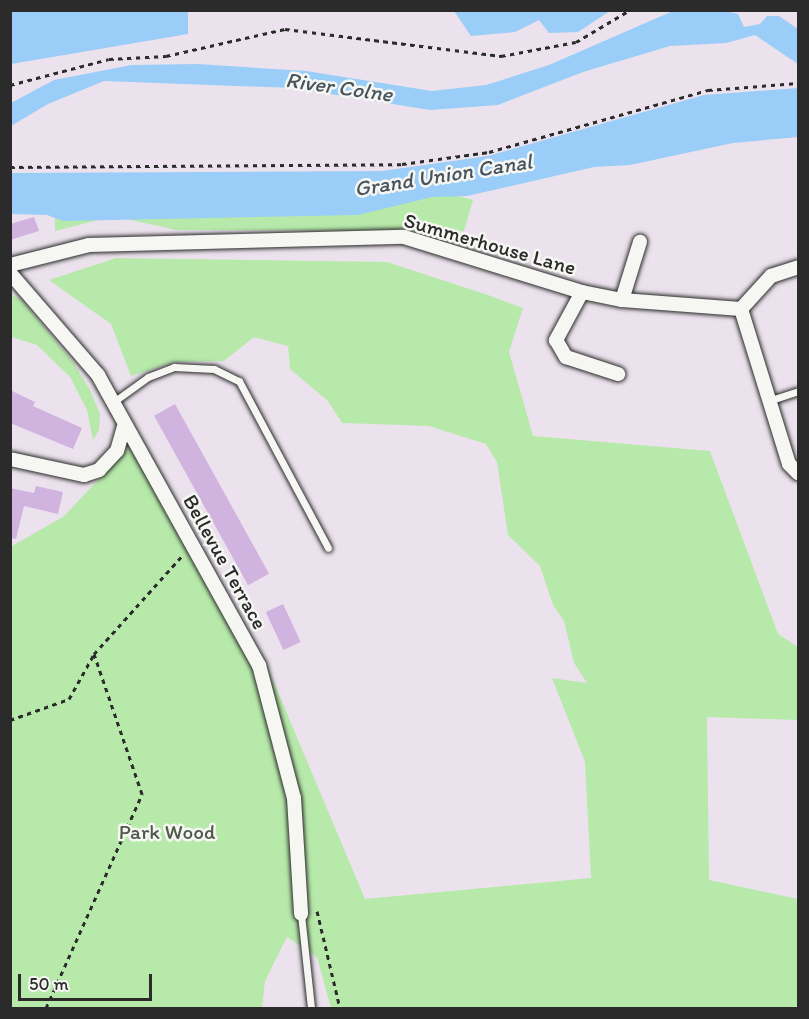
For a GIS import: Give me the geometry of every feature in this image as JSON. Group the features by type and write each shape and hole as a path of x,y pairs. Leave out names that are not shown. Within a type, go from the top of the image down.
{"street":[{"name":"Summerhouse Lane","path":"10,265 88,245 404,237 582,292 622,300 741,309"},
{"path":"622,300 640,242"},
{"path":"798,267 771,276 741,309 789,464 798,472"},
{"name":"Bellevue Terrace","path":"10,273 98,375 124,426 259,665 294,798 301,914"},
{"path":"582,292 556,340 566,357 618,374"},
{"path":"10,459 84,475 99,470 117,452 124,426"}],"lane":[{"path":"112,403 148,377 174,368 214,369 239,381 328,548"},
{"path":"771,400 798,391"},
{"path":"301,914 311,1008"}],"path":[{"path":"10,85 109,59 166,56 285,29 501,56 576,42 630,10"},
{"path":"10,167 402,164 489,152 708,90 798,83"},
{"path":"10,720 69,699 94,654 191,545"},
{"path":"46,1008 142,794 94,654"},
{"path":"301,914 318,911 340,1008"}],"green space":[{"path":"422,186 473,200 464,231 176,230 113,216 55,231 55,218 123,191"},
{"name":"Park Wood","path":"116,258 387,262 523,308 509,352 533,436 710,451 778,634 798,647 798,720 707,717 709,880 798,899 798,1008 331,1008 317,957 287,937 265,981 262,1008 11,1008 10,547 63,517 136,440 267,666 365,899 591,878 585,762 552,678 587,683 574,663 564,621 553,605 540,566 508,535 497,462 486,444 429,426 342,423 328,401 290,369 288,346 254,337 224,361 175,362 131,376 111,324 49,280"},
{"path":"11,295 21,299 73,362 90,390 100,414 99,430 93,440 87,410 70,377 37,345 11,337"}],"water":[{"path":"11,10 188,11 188,34 11,64"},
{"path":"454,11 610,11 578,32 549,33 539,20 515,32 471,36"},
{"name":"River Colne","path":"673,11 725,11 738,14 744,27 760,24 767,16 779,16 798,29 798,64 755,35 726,43 670,46 583,72 498,105 430,110 293,88 104,81 48,104 11,126 11,103 54,80 132,65 198,64 306,71 432,91 486,85 549,65"},
{"name":"Grand Union Canal","path":"798,88 798,137 733,143 630,165 594,167 467,196 432,197 358,215 64,221 47,215 11,214 11,173 382,171 488,156 704,95"}],"building":[{"path":"34,217 39,231 10,240 10,224"},
{"path":"10,390 35,402 33,406 82,428 73,449 10,423"},
{"path":"175,404 269,574 248,585 154,416"},
{"path":"36,486 63,492 58,514 24,506 16,539 10,538 10,488 34,493"},
{"path":"283,604 301,642 284,650 266,612"}]}
